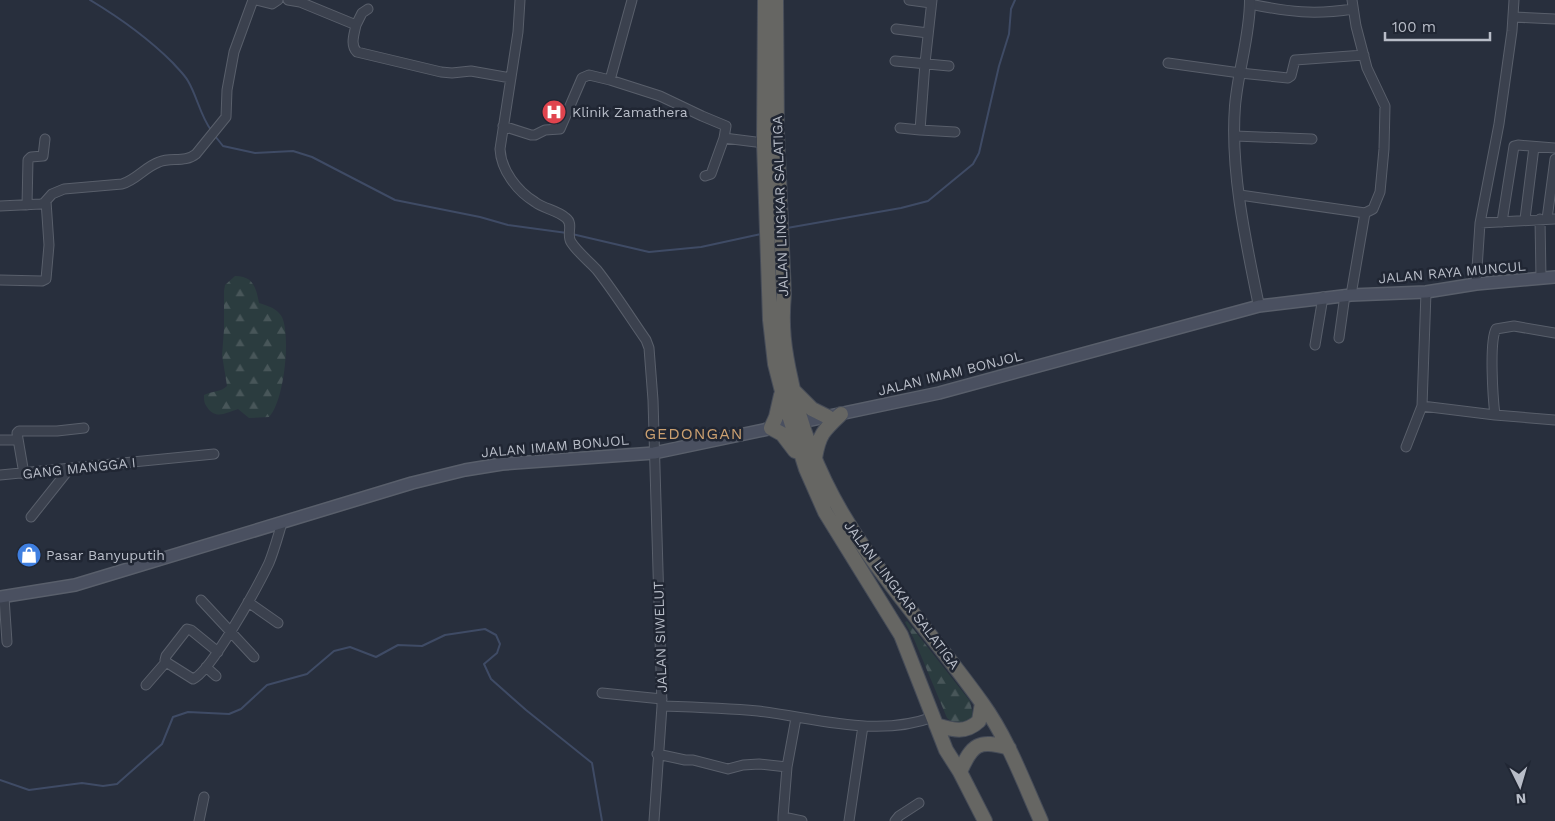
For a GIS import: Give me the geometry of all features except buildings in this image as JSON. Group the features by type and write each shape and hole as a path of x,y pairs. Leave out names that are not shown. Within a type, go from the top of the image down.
{"highway":[{"name":"JALAN LINGKAR SALATIGA","path":"765,0 765,200 770,320 774,364 787,389 806,469 825,512 901,635 946,750 960,772 985,821"},
{"name":"JALAN LINGKAR SALATIGA","path":"776,0 777,130 784,294 782,326 786,356 787,389"},
{"path":"806,469 789,441 782,434 771,428 787,389 812,409 834,415 820,437 815,458"},
{"name":"JALAN LINGKAR SALATIGA","path":"796,423 815,458 836,504 867,552 982,703 1009,748 1041,821"},
{"path":"935,721 958,731 967,730 979,721 982,703"},
{"path":"960,772 972,749 979,745 986,743 1009,748"}],"main road":[{"name":"JALAN RAYA MUNCUL","path":"1348,295 1426,292 1476,284 1555,277"},
{"name":"JALAN IMAM BONJOL","path":"2,597 75,585 412,484 465,470 502,464 654,453 939,394 1259,306 1348,295"}],"street":[{"path":"0,206 41,204 58,190 130,182 158,162 191,158 226,118 227,90 234,52 254,0 272,4 278,0"},
{"path":"288,0 300,2 356,25"},
{"path":"520,0 518,32 503,126 531,135 545,130 557,130 562,126 582,78 589,75 610,80 660,96 724,125 726,129 724,138 711,174 705,176"},
{"path":"610,80 632,0"},
{"path":"909,0 932,2 920,130"},
{"path":"1476,284 1480,223 1499,124 1514,17 1514,0"},
{"path":"1240,195 1365,213 1373,209 1380,192 1385,106 1367,68 1353,5 1332,12 1305,13 1285,11 1250,2 1249,25 1235,104 1235,136 1240,195 1245,241 1259,306"},
{"path":"368,9 362,13 356,25 353,44 357,52 441,72 472,71 511,78"},
{"path":"1514,17 1555,19"},
{"path":"896,29 928,32"},
{"path":"1168,63 1240,73 1289,77 1296,60 1364,55"},
{"path":"895,61 949,66"},
{"name":"JALAN SIWELUT","path":"503,126 500,150 504,167 518,187 535,203 567,218 571,243 596,269 614,293 646,340 649,348 662,702 654,821"},
{"path":"900,128 955,132"},
{"path":"1235,136 1312,139"},
{"path":"27,205 28,160 31,157 43,156 45,138"},
{"path":"724,138 764,143"},
{"path":"1502,222 1514,146 1555,148"},
{"path":"1525,219 1534,146"},
{"path":"1541,278 1555,159"},
{"path":"0,280 44,280 47,273 49,245 46,201"},
{"path":"1339,338 1365,213"},
{"path":"1480,223 1548,219"},
{"path":"1406,447 1422,406 1426,292"},
{"path":"1315,345 1323,297"},
{"path":"1495,415 1493,400 1493,352 1494,332 1496,329 1514,326 1555,332"},
{"path":"1422,406 1555,420"},
{"path":"24,474 17,433 19,430 57,431 84,428"},
{"path":"0,440 18,440"},
{"name":"GANG MANGGA I","path":"0,476 214,454"},
{"path":"31,517 70,468"},
{"path":"166,662 193,679 206,667 231,632 269,563 282,523"},
{"path":"2,597 7,642"},
{"path":"201,600 254,657"},
{"path":"248,602 278,624"},
{"path":"146,685 166,662 166,656 188,629 218,652"},
{"path":"206,667 216,676"},
{"path":"602,693 863,726 888,728 935,721"},
{"path":"796,718 788,767 783,819 802,821"},
{"path":"849,821 863,726"},
{"path":"658,754 728,769 743,765 759,764 788,767"},
{"path":"199,821 204,797"},
{"path":"895,821 919,803"}],"green space":[{"path":"235,276 250,280 257,292 259,303 278,311 285,326 286,353 282,384 279,398 269,417 249,418 238,409 225,414 217,414 210,411 204,401 204,395 227,386 222,355 224,291 225,285"},
{"path":"907,621 970,701 973,715 971,720 958,723 952,722 947,718 905,622"}],"waterway":[{"path":"90,0 133,29 173,63 188,81 211,130"},
{"path":"787,228 901,208 928,201 973,164 979,153 999,66 1009,34 1011,9 1015,0"},
{"path":"215,136 223,146 255,153 293,151 312,157 395,200 480,217 508,225 567,233"},
{"path":"572,234 649,252 701,247 761,234"},
{"path":"0,780 29,790 82,783 103,786 117,784 162,744 173,717 188,712 229,714 241,709 267,685 307,674 334,651 350,647 376,657 398,645 422,646 445,635 485,629 496,635 500,644 497,653 484,664 491,679 592,763 602,821"}],"place":[{"name":"Klinik Zamathera","path":"554,112"},
{"name":"Pasar Banyuputih","path":"29,555"}],"district":[{"name":"GEDONGAN","path":"694,433"}]}
